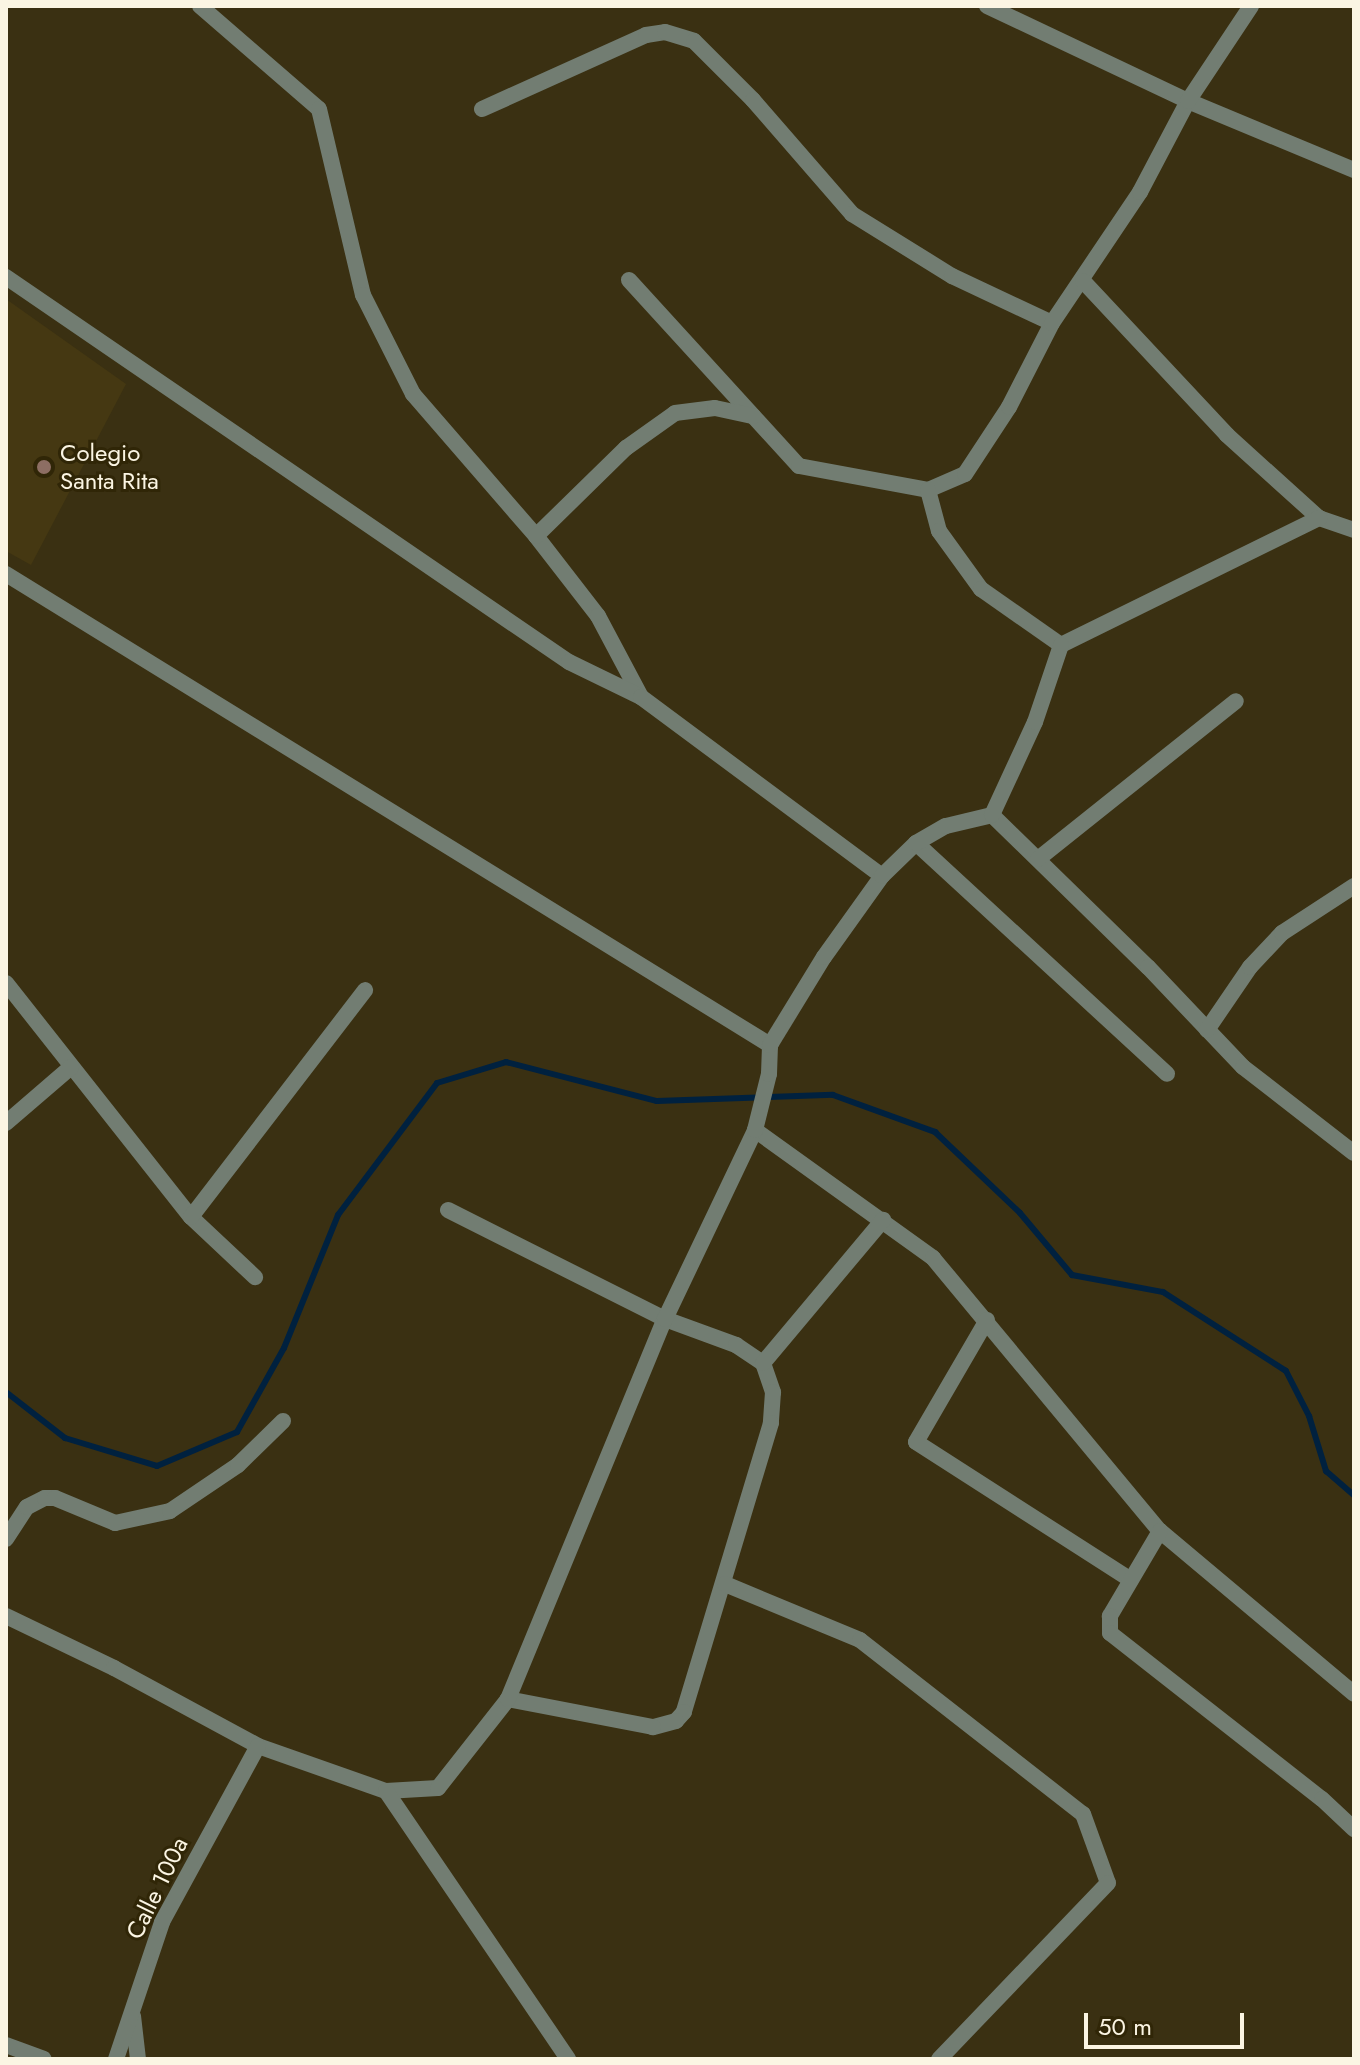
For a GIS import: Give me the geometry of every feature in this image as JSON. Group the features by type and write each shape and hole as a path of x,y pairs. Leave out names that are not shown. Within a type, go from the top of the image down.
{"street":[{"path":"987,6 1188,101 1354,170"},
{"path":"629,280 799,466 928,490 965,474 1009,407 1052,323 1140,192 1188,101 1251,6"},
{"path":"205,8 319,109 363,295 413,394 536,536 598,616 641,697"},
{"path":"482,109 646,35 665,32 694,41 753,100 852,214 952,276 1052,323"},
{"path":"6,277 569,662 641,697 882,876"},
{"path":"1083,281 1227,435 1319,518 1354,530"},
{"path":"536,536 626,448 675,413 715,408 753,416"},
{"path":"928,490 939,531 981,589 1061,645"},
{"path":"992,815 1035,722 1061,645 1319,518"},
{"path":"6,574 770,1045"},
{"path":"1038,859 1236,701"},
{"path":"6,1616 114,1668 258,1746 386,1791 438,1788 508,1699 665,1319 757,1123 769,1074 770,1045 824,957 882,876 916,843 946,826 992,815"},
{"path":"992,815 1243,1067 1354,1153"},
{"path":"916,843 1167,1074"},
{"path":"1207,1030 1250,967 1282,933 1354,886"},
{"path":"6,983 191,1217 255,1277"},
{"path":"191,1217 365,990"},
{"path":"6,1123 71,1067"},
{"path":"757,1123 933,1258 1160,1531 1354,1694"},
{"path":"448,1210 665,1319 736,1345 763,1363 773,1392 771,1423 684,1712 676,1721 653,1727 508,1699"},
{"path":"763,1363 883,1220"},
{"path":"987,1320 916,1442 1131,1580"},
{"path":"6,1539 27,1507 45,1498 55,1498 115,1523 170,1511 238,1465 283,1421"},
{"path":"1160,1531 1110,1616 1110,1633 1322,1799 1354,1829"},
{"path":"725,1584 860,1640 1083,1814 1108,1883 939,2059"},
{"name":"Calle 100a","path":"116,2059 162,1922 258,1746"},
{"path":"386,1791 563,2057"},
{"path":"132,2010 138,2059"},
{"path":"6,2045 44,2059"}],"shaded area":[{"name":"Colegio Santa Rita","path":"6,299 126,384 31,565 6,551"}],"waterway":[{"path":"6,1392 65,1438 157,1466 237,1432 284,1348 338,1215 437,1083 506,1062 657,1101 833,1095 935,1132 1020,1213 1072,1275 1163,1292 1286,1371 1309,1416 1326,1471 1354,1495"}],"place":[{"name":"Colegio Santa Rita","path":"44,467"}]}
